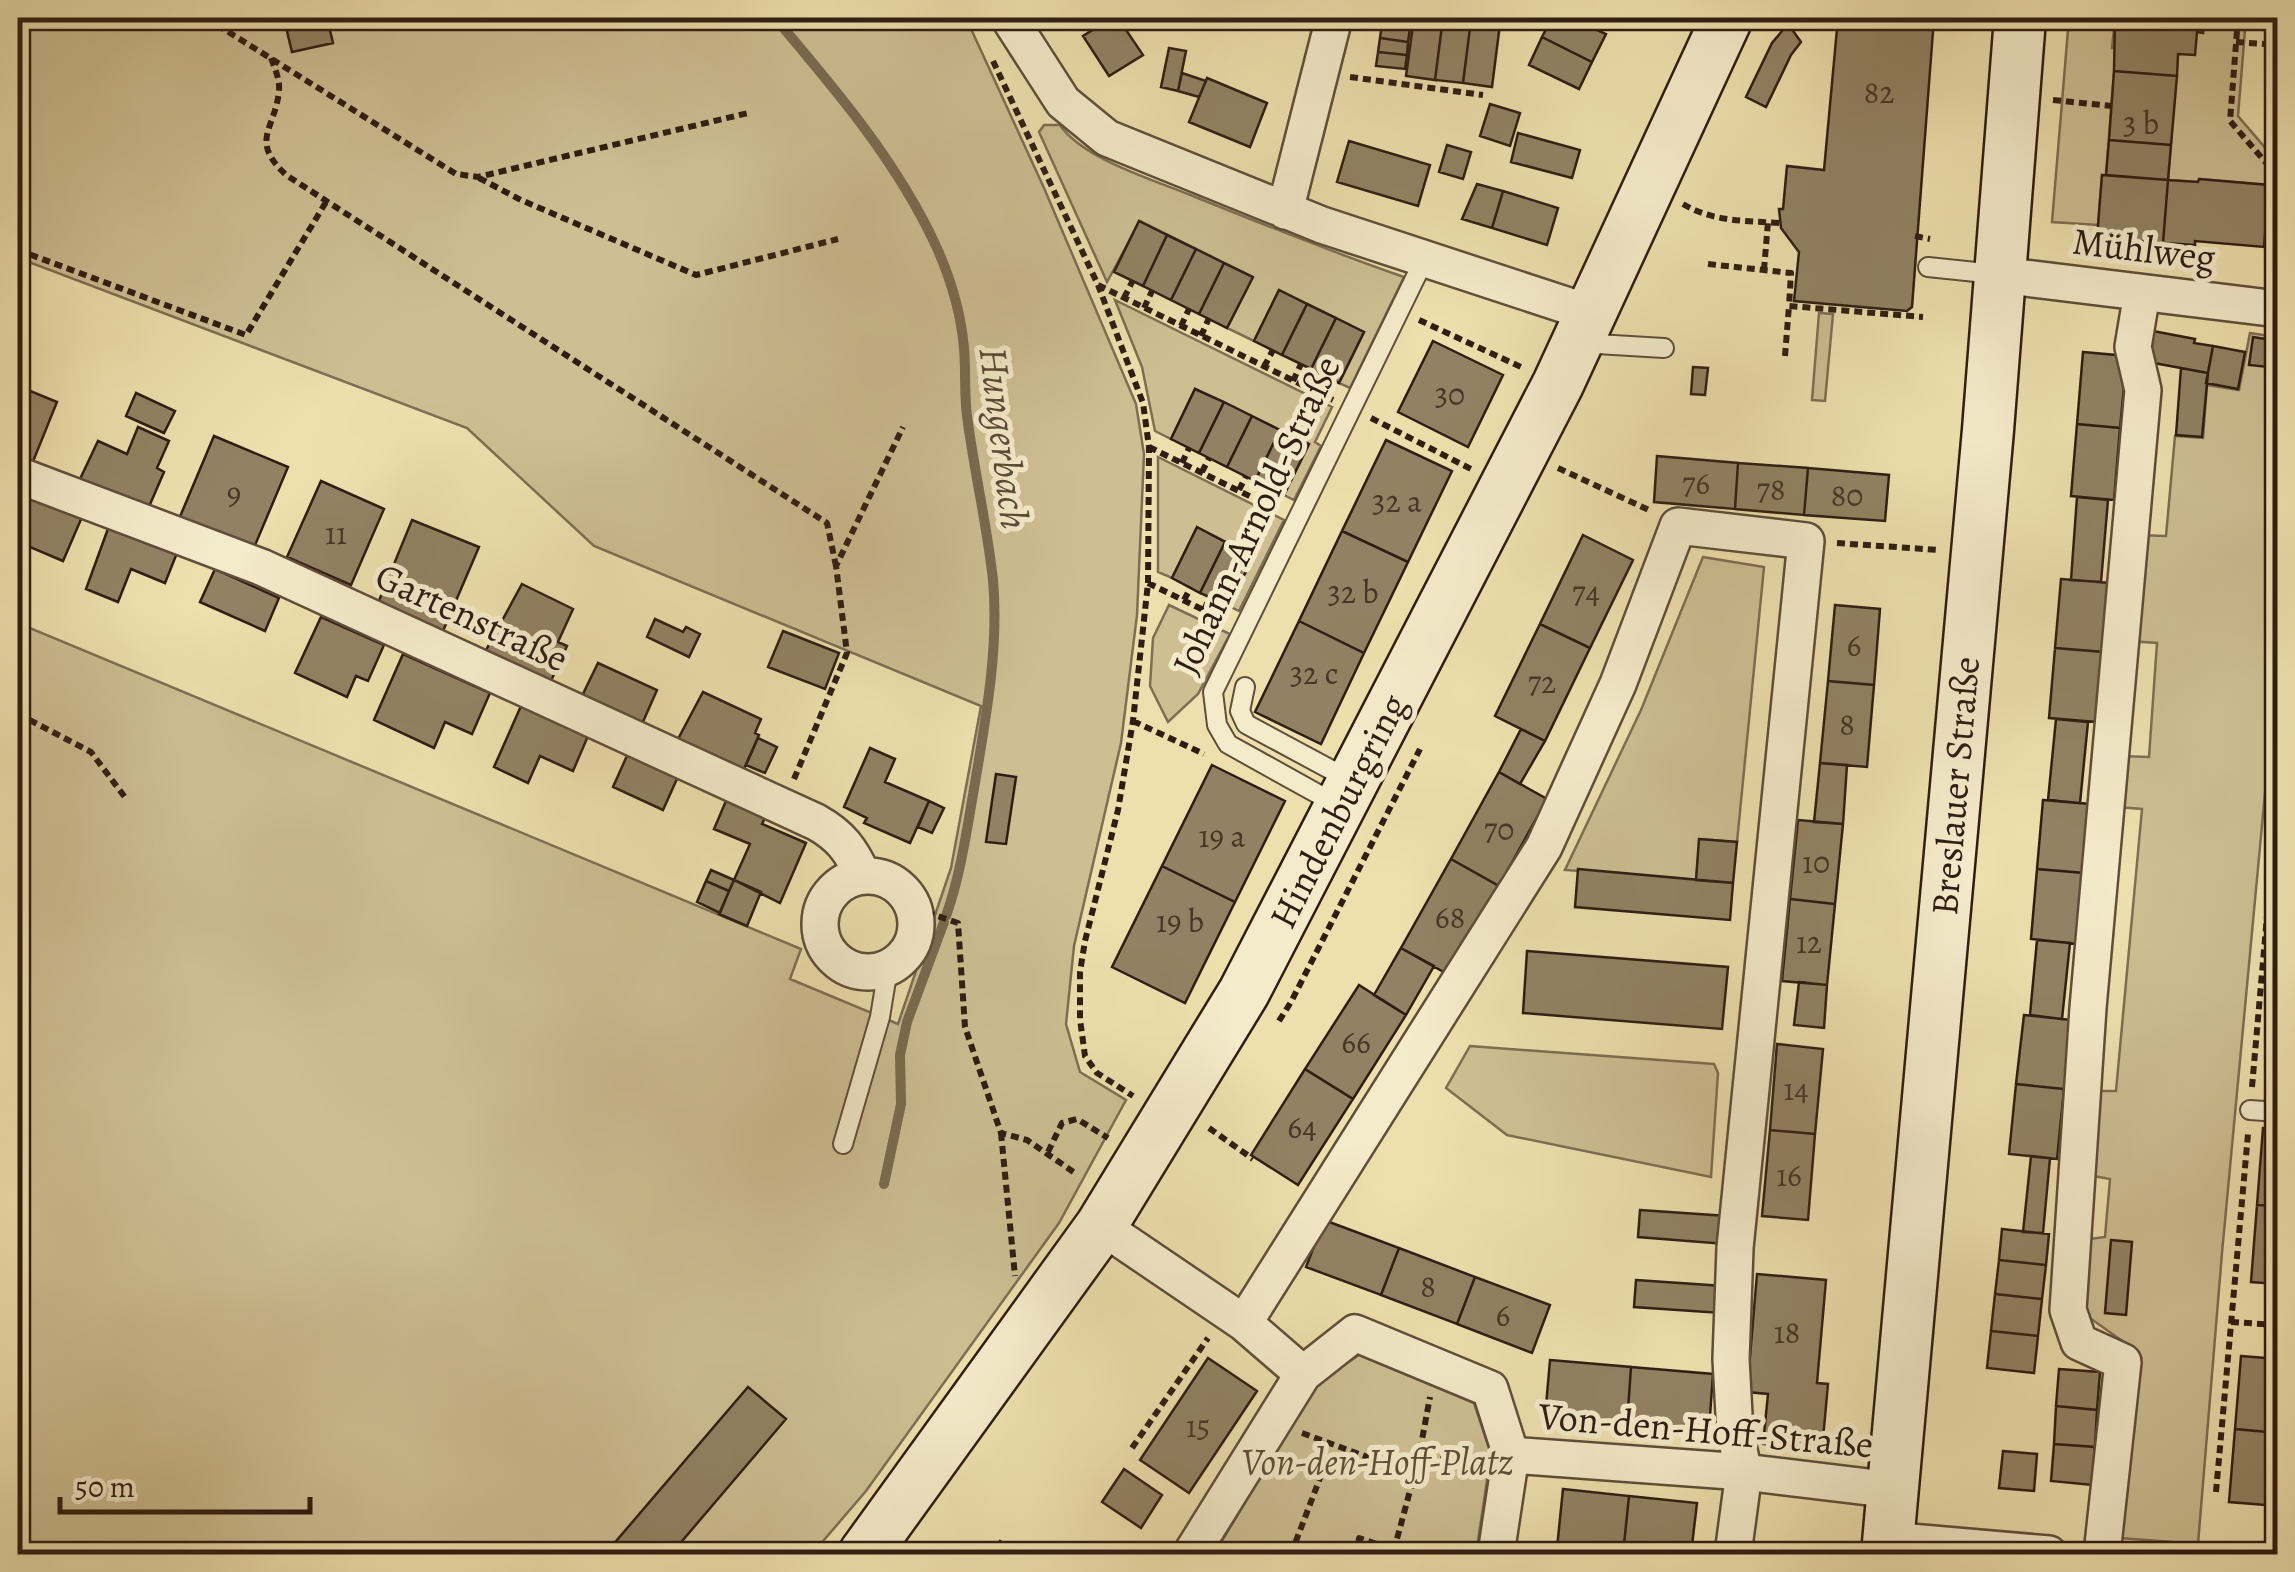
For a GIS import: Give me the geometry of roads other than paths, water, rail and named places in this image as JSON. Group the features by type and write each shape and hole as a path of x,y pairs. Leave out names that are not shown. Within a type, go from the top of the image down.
{"main road":[{"name":"Hindenburgring","path":"864,1554 1100,1226 1160,1102 1244,992 1575,347 1728,18"},
{"name":"Breslauer Straße","path":"1887,1548 2020,18"}],"street":[{"path":"1009,18 1064,102 1078,118 1107,138 1285,211 1424,260 1575,347"},
{"path":"1285,211 1334,18"},
{"name":"Mühlweg","path":"2000,275 2278,309"},
{"path":"2102,1554 2123,1362 2078,1342 2068,1310 2090,989 2143,390 2133,348 2142,292"},
{"name":"Gartenstraße","path":"18,475 262,567 782,806 836,834 850,848 863,876"},
{"path":"1235,1317 1544,847 1618,684 1678,526 1806,541 1735,1248 1731,1360 1735,1433 1744,1472 1733,1554"},
{"path":"863,876 879,876 894,883 914,908 915,936 900,960 872,972 855,970 840,962 829,951 820,920 834,890 847,880 863,876"},
{"path":"1100,1226 1235,1317 1302,1374"},
{"name":"Von-den-Hoff-Straße","path":"1191,1554 1302,1374 1355,1332 1490,1389 1510,1455 1496,1554"},
{"name":"Von-den-Hoff-Straße","path":"1510,1455 1744,1472 1893,1490"},
{"path":"1887,1548 2049,1554"}],"lane":[{"name":"Johann-Arnold-Straße","path":"1347,794 1239,752 1222,735 1214,714 1213,692 1424,260"},
{"path":"1928,266 2000,275"},
{"path":"1575,347 1664,348"},
{"path":"1245,687 1240,712 1246,724 1347,794"},
{"path":"843,1144 880,1017 888,968"},
{"path":"2250,1110 2278,1112"}],"waterway":[{"name":"Hungerbach","path":"775,18 842,99 903,185 941,258 960,322 967,416 993,580 994,631 975,783 960,867 946,916"},
{"name":"Hungerbach","path":"884,1184 901,1104 900,1055 907,1022 944,922"}],"park label":[{"name":"Von-den-Hoff-Platz","path":"1377,1462"}]}
